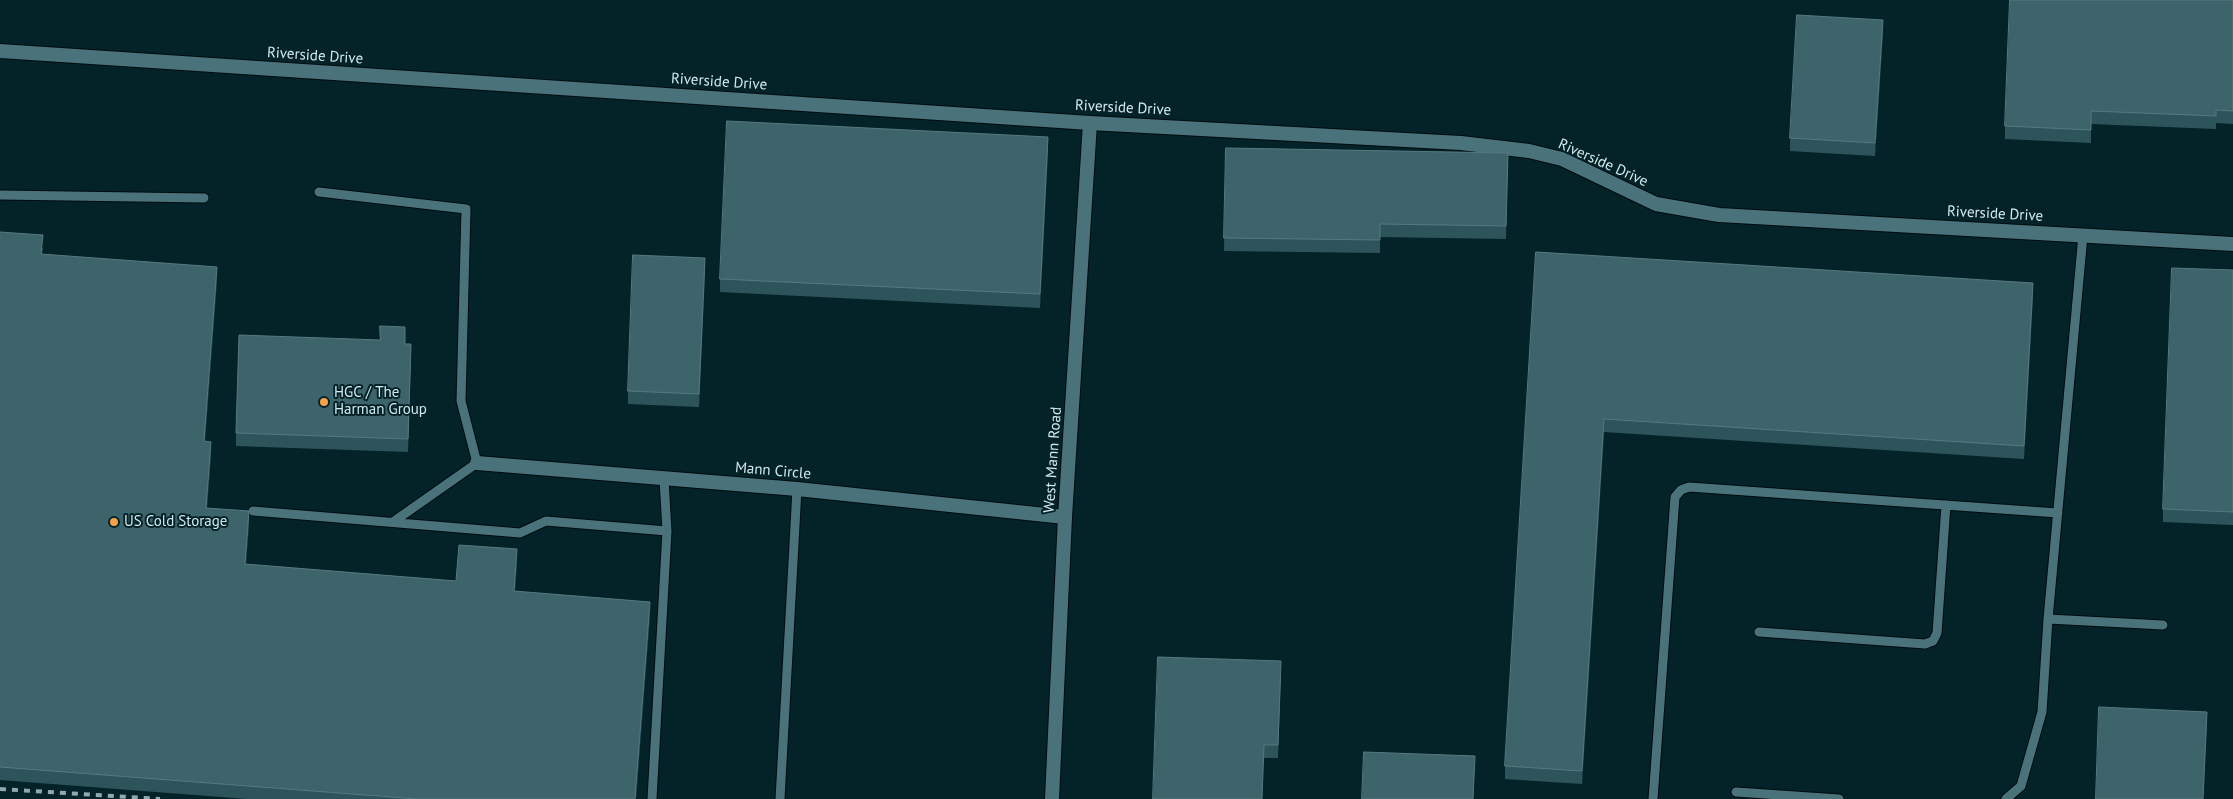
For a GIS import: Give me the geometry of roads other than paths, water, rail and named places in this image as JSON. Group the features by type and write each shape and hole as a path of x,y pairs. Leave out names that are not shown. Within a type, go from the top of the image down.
{"street":[{"name":"Riverside Drive","path":"0,52 1090,123 1461,143 1529,151 1562,159 1656,204 1719,215 2233,244"},
{"name":"West Mann Road","path":"1052,799 1065,517 1090,123"},
{"name":"Mann Circle","path":"477,463 797,489 1065,517"}],"lane":[{"path":"319,192 466,208 461,401 477,463 393,522"},
{"path":"0,195 204,198"},
{"path":"2006,799 2021,786 2042,712 2048,619 2083,235"},
{"path":"652,799 666,531 664,479"},
{"path":"1653,799 1675,497 1681,490 1689,487 2058,513"},
{"path":"780,799 797,489"},
{"path":"1759,632 1925,644 1934,641 1946,505"},
{"path":"253,511 520,533 546,521 666,531"},
{"path":"2048,619 2163,625"},
{"path":"1736,792 1838,799"}],"railway":[{"path":"0,789 160,799"}],"place":[{"name":"HGC / The Harman Group","path":"324,402"},
{"name":"US Cold Storage","path":"114,522"}]}
